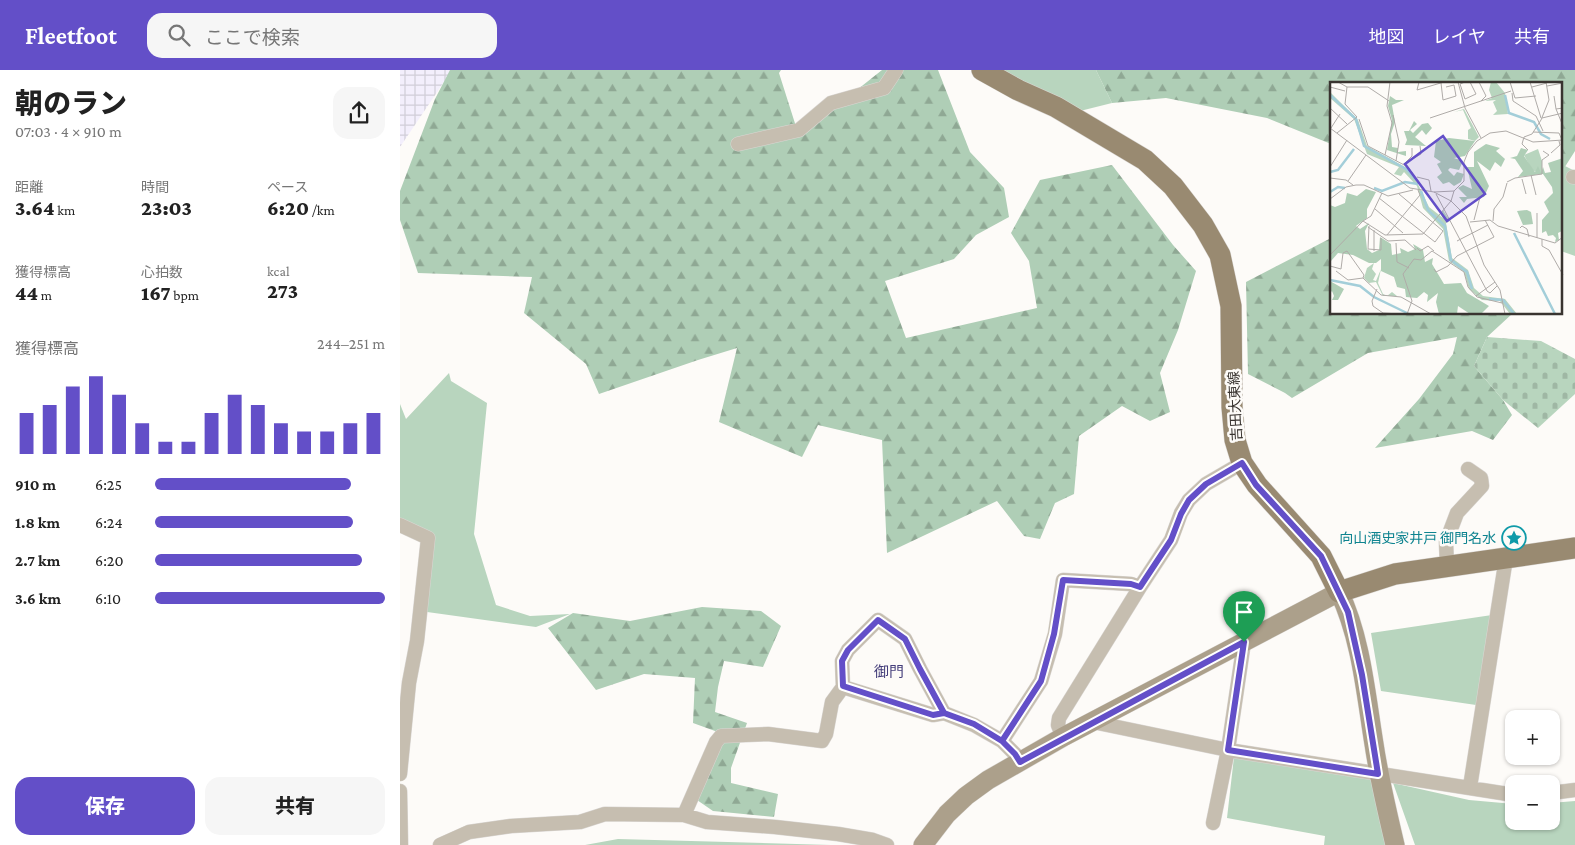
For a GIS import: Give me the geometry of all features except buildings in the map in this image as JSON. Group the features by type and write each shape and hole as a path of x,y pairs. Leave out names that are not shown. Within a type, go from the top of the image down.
{"main road":[{"name":"吉田大東線","path":"982,70 1018,90 1056,107 1145,160 1173,186 1203,225 1220,255 1231,306 1232,406 1235,440 1242,463 1256,485 1321,556 1339,592"},
{"path":"923,845 947,814 966,796 988,780 1063,738 1339,592 1395,574 1575,548"},
{"path":"1339,592 1348,612 1362,675 1378,774 1395,845"}],"street":[{"path":"738,144 799,130 831,103 884,88 896,70"},
{"path":"1063,738 1058,725 1059,718 1171,540 1181,514 1189,500 1206,484 1242,463"},
{"path":"1447,566 1446,542 1457,513 1482,486 1481,478 1468,468"},
{"path":"400,525 428,538 417,641 409,684 400,774"},
{"path":"1470,787 1506,558"},
{"path":"1002,741 1041,681 1054,634 1063,580 1131,584 1140,587"},
{"path":"684,815 716,742 721,736 768,734 822,741 826,734 832,702 843,686 842,661 848,650 878,620 905,639 944,713"},
{"path":"1213,823 1228,750 1244,642"},
{"path":"843,686 933,715 944,713 974,724 1002,741 1020,762"},
{"path":"1093,722 1228,750 1505,793"},
{"path":"1560,792 1575,790"},
{"path":"400,791 400,845"},
{"path":"440,845 469,832 511,826 580,822 605,814 684,815 707,822 775,826 838,834 873,840 888,845"}],"shaded area":[{"path":"400,70 452,70 400,147"}],"green space":[{"path":"450,70 781,70 779,73 799,136 882,70 938,70 970,152 1004,188 1009,217 976,235 954,259 885,281 906,338 1037,308 1029,261 1011,233 1040,180 1112,165 1173,245 1196,271 1178,330 1160,373 1170,412 1150,421 1122,406 1079,436 1074,494 1055,503 1040,539 1024,536 997,501 887,553 882,440 818,425 802,457 719,422 737,348 599,394 586,364 524,313 532,277 418,273 400,220 400,191 435,99"},
{"path":"1002,70 1096,70 1112,103 1080,111"},
{"path":"1096,70 1575,70 1575,151 1562,171 1562,82 1330,82 1330,144 1267,118 1166,98 1112,103"},
{"path":"1565,166 1575,171 1575,256 1562,251 1562,171"},
{"path":"1330,239 1330,315 1511,315 1487,337 1474,366 1503,400 1512,415 1493,440 1472,431 1375,448 1419,399 1453,354 1457,337 1368,353 1292,398 1248,374 1246,282"},
{"path":"1487,337 1541,341 1575,359 1575,394 1538,428 1503,400 1474,366"},
{"path":"449,373 451,381 487,403 474,534 496,605 530,616 570,614 536,627 420,611 423,543 400,531 400,404 406,419"},
{"path":"702,607 761,611 781,626 763,667 724,661 715,712 747,723 731,768 731,783 778,794 774,817 713,811 697,800 719,741 715,731 693,723 695,678 644,674 596,690 548,628 573,613 630,621"},
{"path":"1492,615 1476,705 1381,691 1371,633"},
{"path":"1234,757 1372,777 1387,845 1324,845 1325,836 1227,818"},
{"path":"1393,783 1469,800 1505,803 1505,830 1560,830 1560,802 1575,801 1575,845 1415,845"},
{"path":"618,839 831,845 585,845"}],"place":[{"name":"向山酒史家井戸 御門名水","path":"1514,538"}],"district":[{"name":"御門","path":"889,672"}],"route":[{"path":"1244,642 1020,762 1002,741 974,724 944,713 933,715 843,686 842,661 848,650 878,620 905,639 944,713 974,724 1002,741 1041,681 1054,634 1063,580 1131,584 1140,587 1171,540 1181,514 1189,500 1206,484 1242,463 1256,485 1321,556 1348,612 1362,675 1378,774 1228,750 1244,642"}]}
